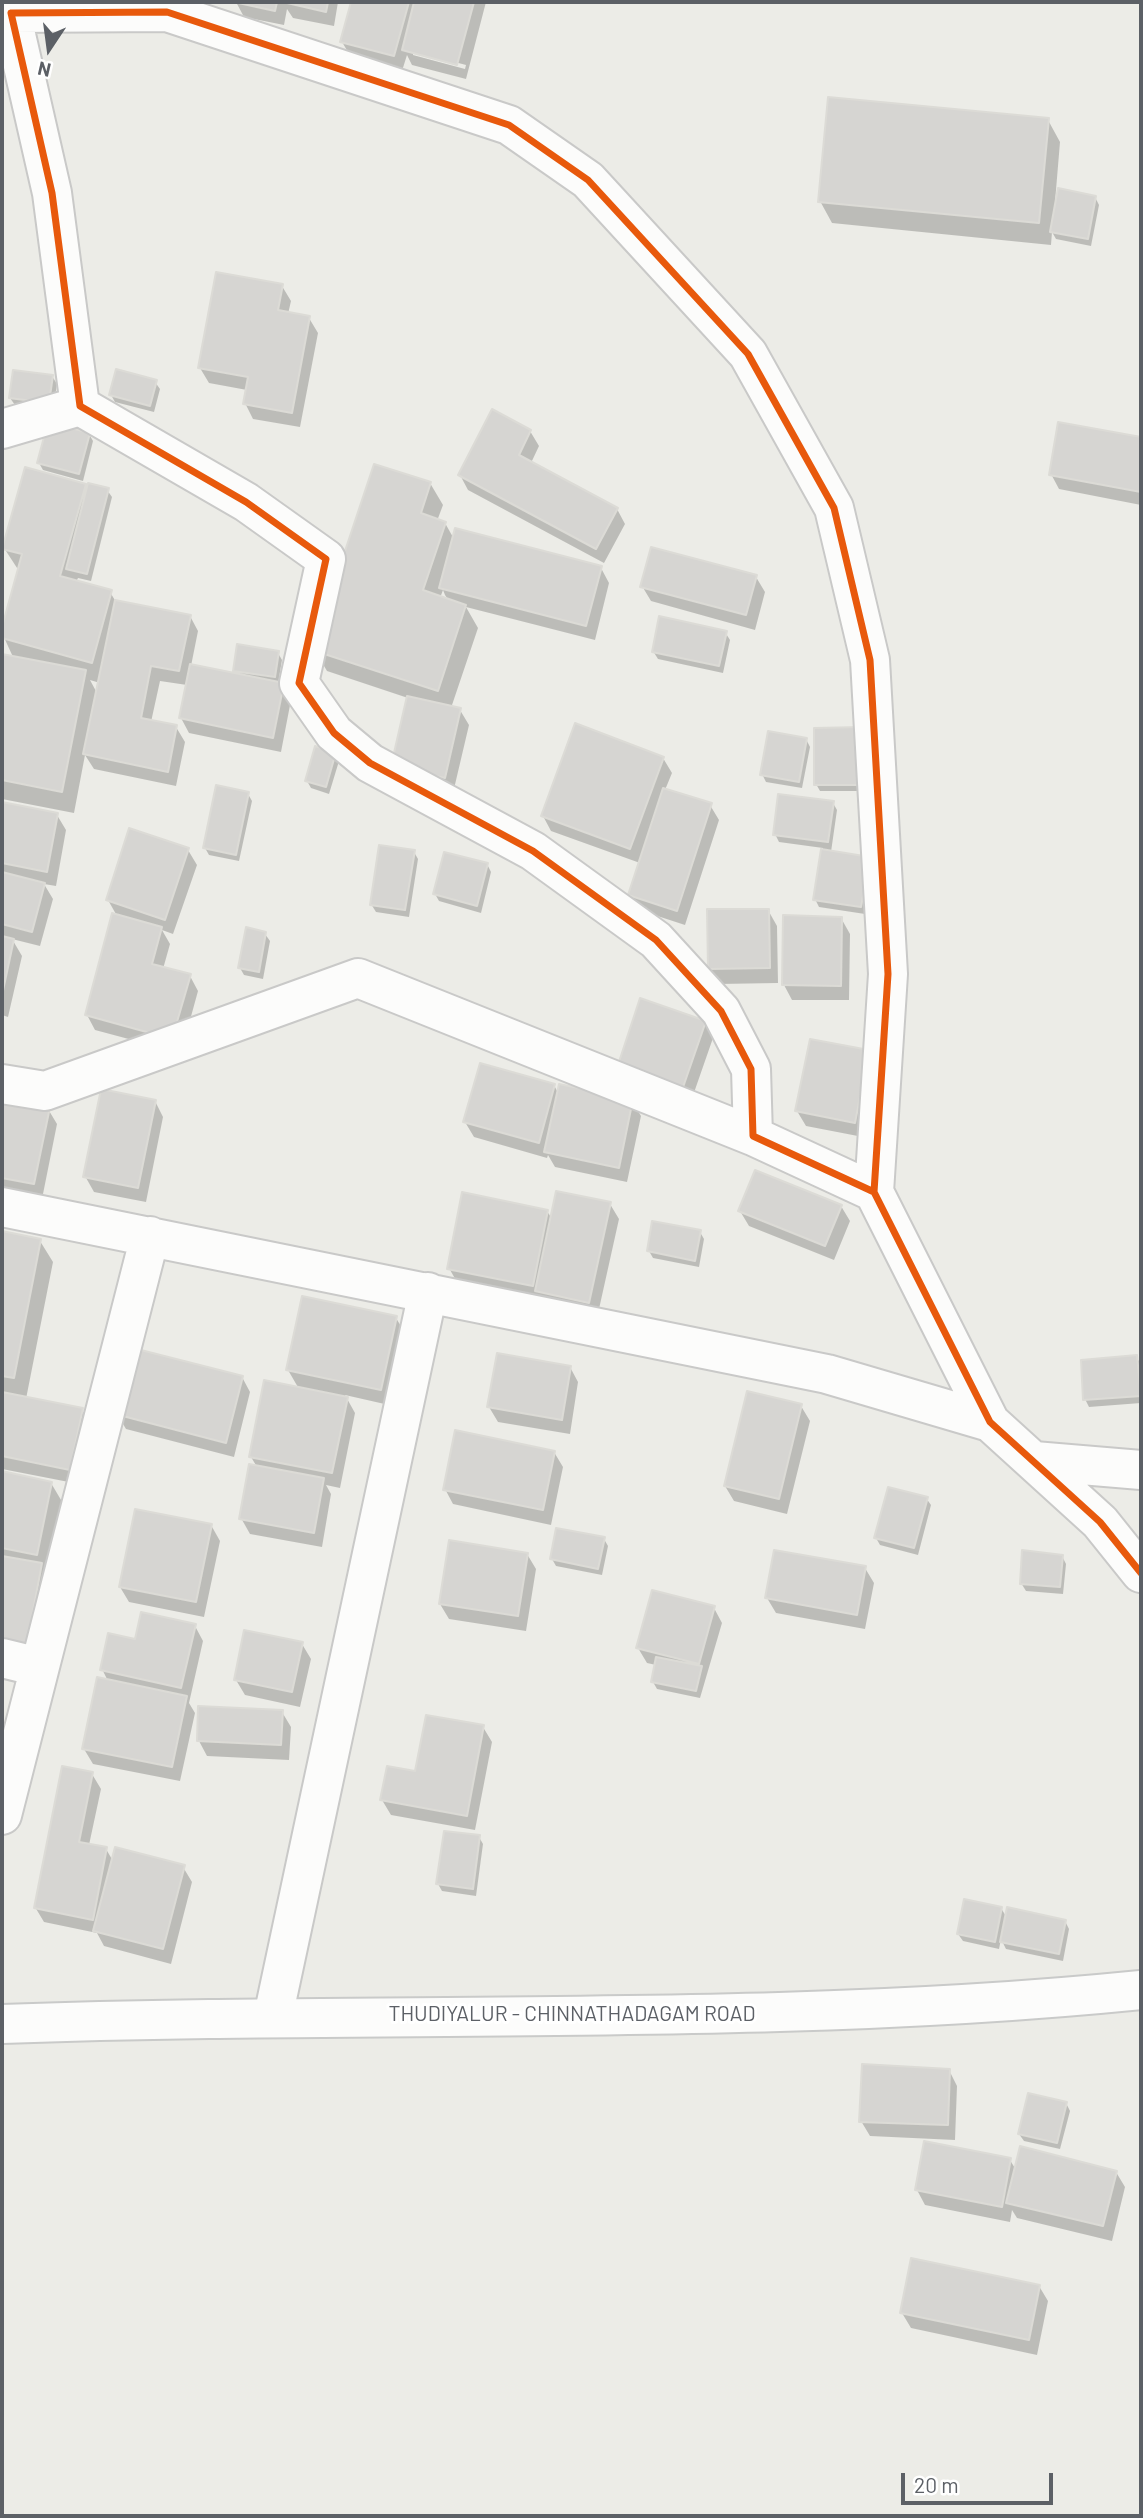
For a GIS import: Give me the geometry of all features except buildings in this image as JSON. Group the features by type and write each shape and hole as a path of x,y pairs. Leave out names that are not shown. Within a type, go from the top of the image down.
{"street":[{"path":"80,406 52,193 11,7 167,12 509,125 588,180 748,354 834,508 870,660 888,974 874,1192 990,1422 1100,1522 1141,1573"},
{"path":"2,429 80,406 246,502 326,559 299,683 334,733 370,763 533,850 656,940 721,1011 751,1069 753,1136"},
{"path":"2,1084 45,1091 358,978 753,1136 874,1192"},
{"path":"2,1206 827,1374 990,1422"},
{"path":"2,1815 150,1236"},
{"path":"273,2017 428,1292"},
{"path":"1034,1461 1141,1470"},
{"path":"2,1658 39,1667"},
{"name":"THUDIYALUR - CHINNATHADAGAM ROAD","path":"2,2024 273,2017 786,2013 1141,1990"}],"cycle path":[{"path":"874,1192 753,1136 751,1069 721,1011 656,940 533,851 370,763 334,733 299,683 326,559 246,502 80,406 52,193 11,13 167,12 509,125 588,180 748,354 834,508 870,660 888,974 874,1192 990,1422 1100,1522 1141,1573"}]}
